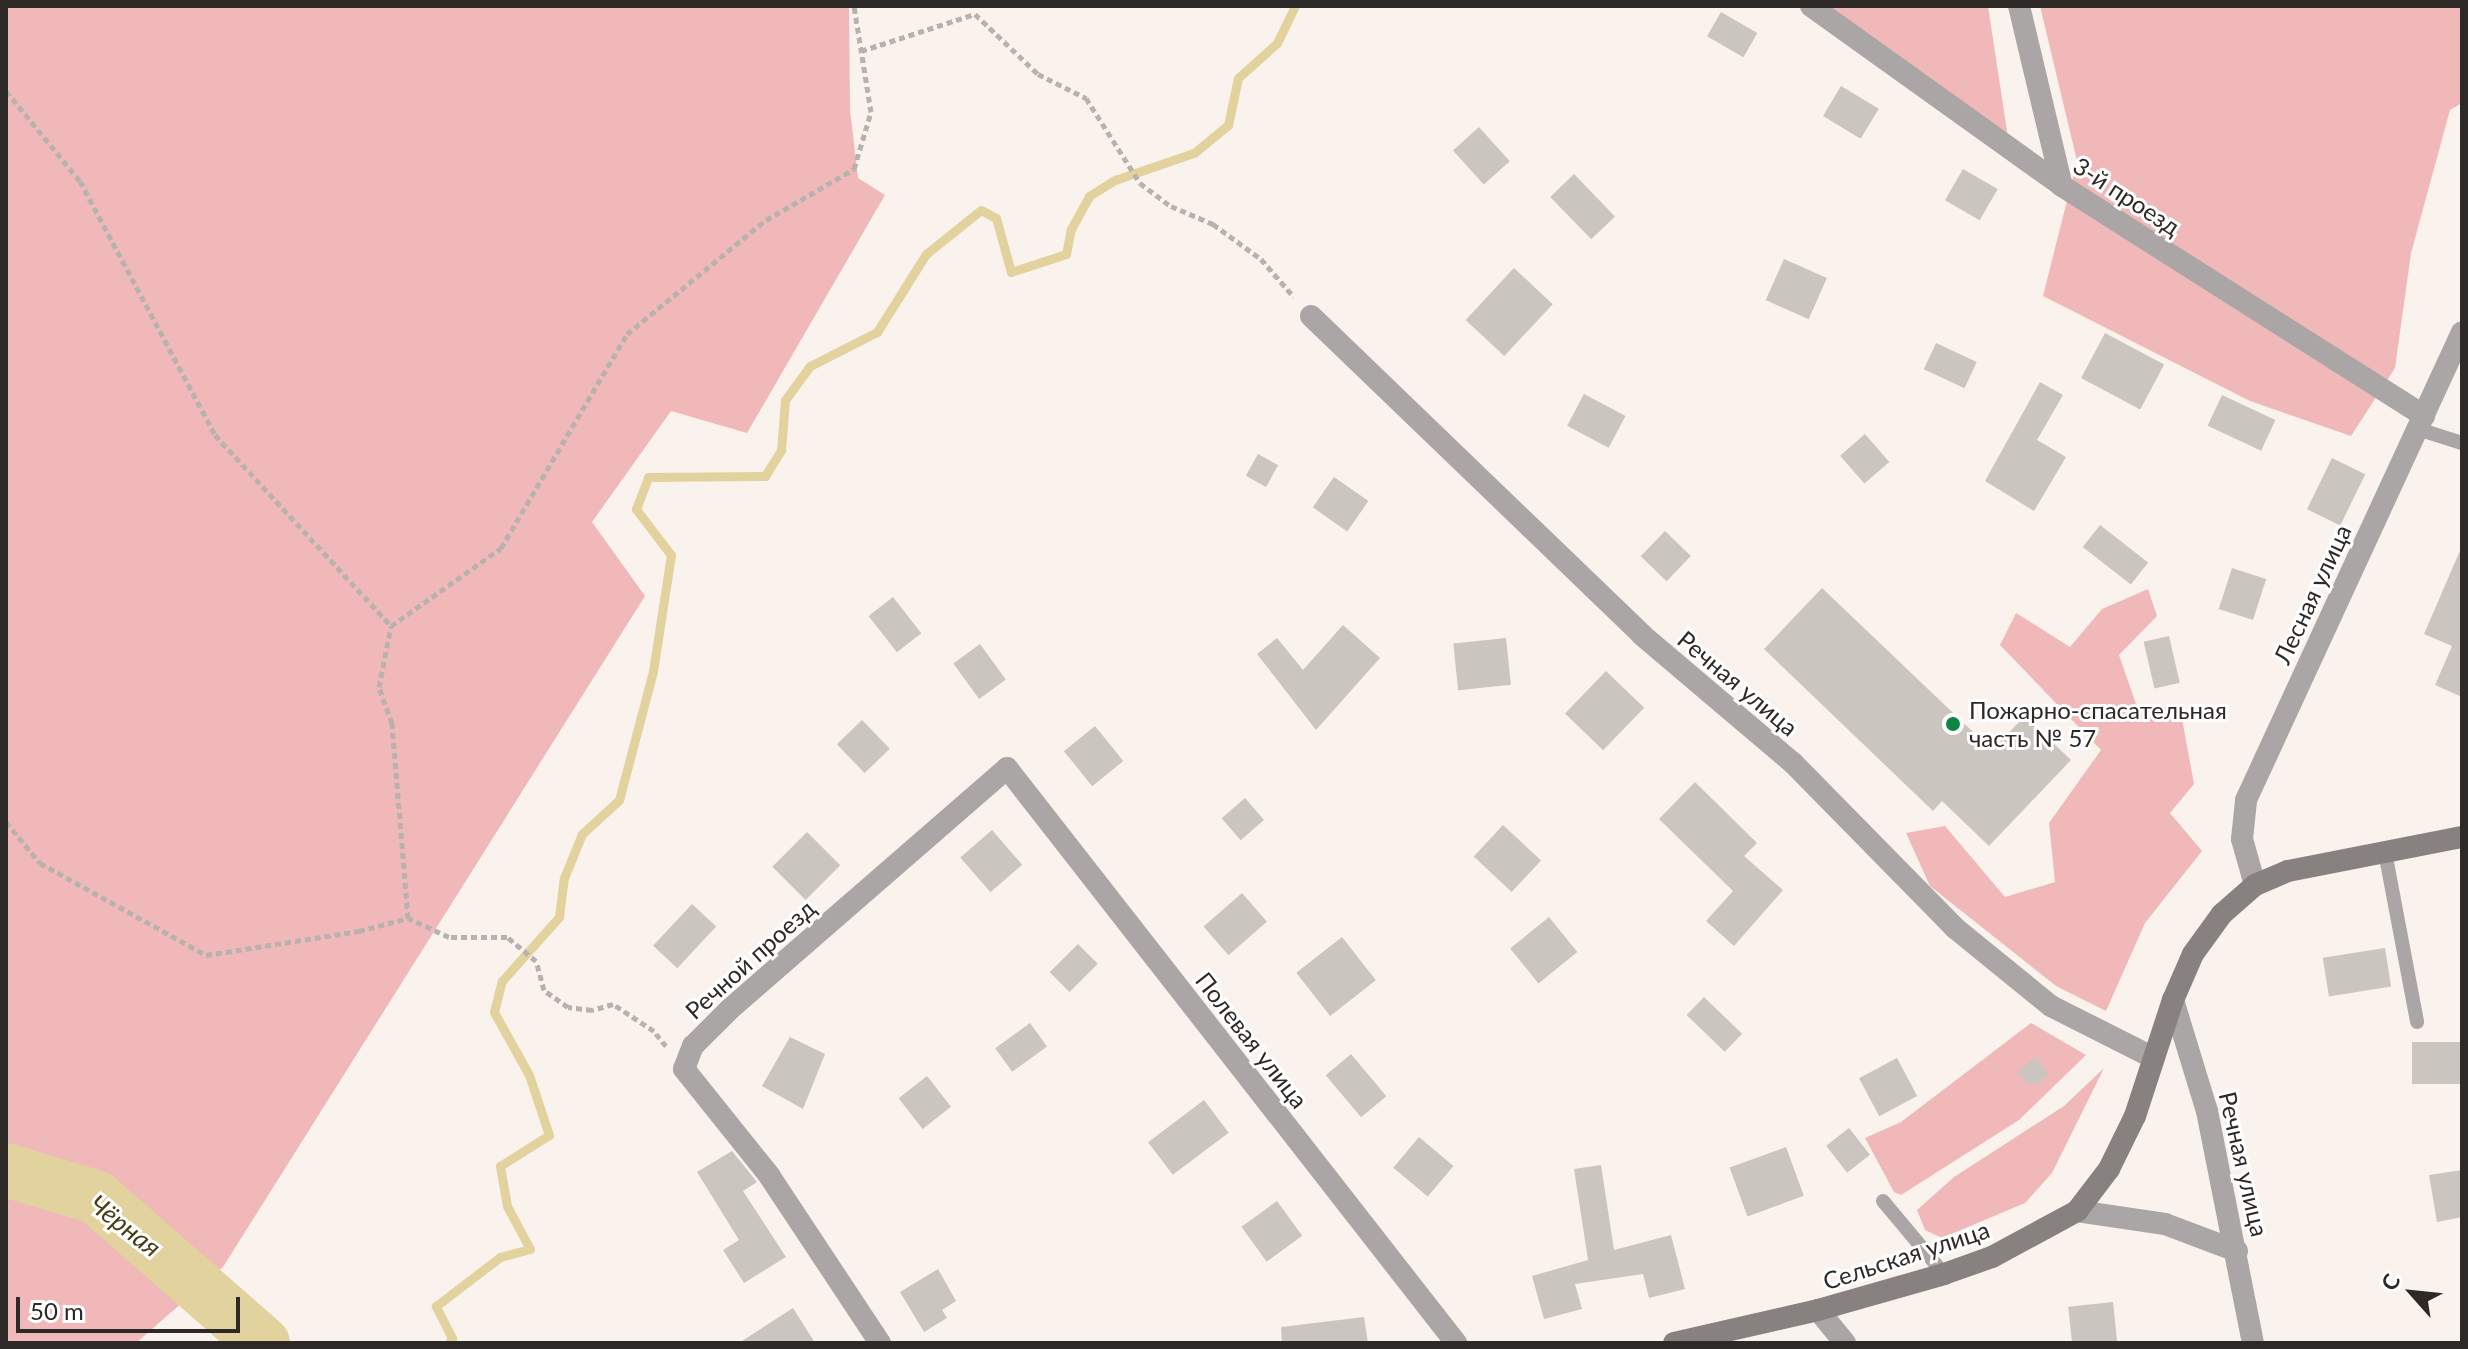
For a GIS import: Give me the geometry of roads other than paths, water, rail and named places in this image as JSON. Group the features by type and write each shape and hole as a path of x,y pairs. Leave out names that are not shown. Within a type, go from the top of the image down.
{"main road":[{"path":"2077,1211 2109,1169 2135,1116 2173,1000 2193,954 2222,914 2255,885 2288,871 2462,837"},
{"name":"Сельская улица","path":"1674,1343 1818,1310 1944,1274 1992,1257 2077,1211"}],"street":[{"name":"3-й проезд","path":"1811,6 2062,186 2421,422"},
{"path":"2019,6 2062,186"},
{"name":"Речная улица","path":"1311,316 1642,635 1793,763 1955,928 2051,1006 2154,1058"},
{"name":"Лесная улица","path":"2255,885 2242,839 2246,800 2462,332"},
{"name":"Речной проезд","path":"880,1343 769,1175 684,1069 693,1046 730,1009 1007,768"},
{"name":"Полевая улица","path":"1007,768 1456,1343"},
{"name":"Речная улица","path":"2173,1000 2207,1111 2253,1343"},
{"path":"2077,1211 2165,1224 2237,1251"},
{"path":"1818,1310 1845,1343"}],"lane":[{"path":"2421,422 2462,443"},
{"path":"2385,852 2417,1022"},
{"path":"1883,1201 1944,1274"}],"waterway":[{"path":"449,1343 452,1338 436,1306 500,1257 530,1249 507,1206 500,1166 549,1135 529,1075 494,1012 502,981 559,917 564,878 582,834 619,800 653,671 671,555 636,509 648,477 765,476 781,450 785,400 810,366 877,332 926,254 981,210 996,218 1011,272 1066,254 1071,229 1089,196 1115,180 1194,153 1228,125 1238,78 1277,43 1295,6"},
{"name":"Чёрная","path":"6,1170 96,1197 263,1343"}],"place":[{"name":"Пожарно-спасательная часть № 57","path":"1953,724"}]}
